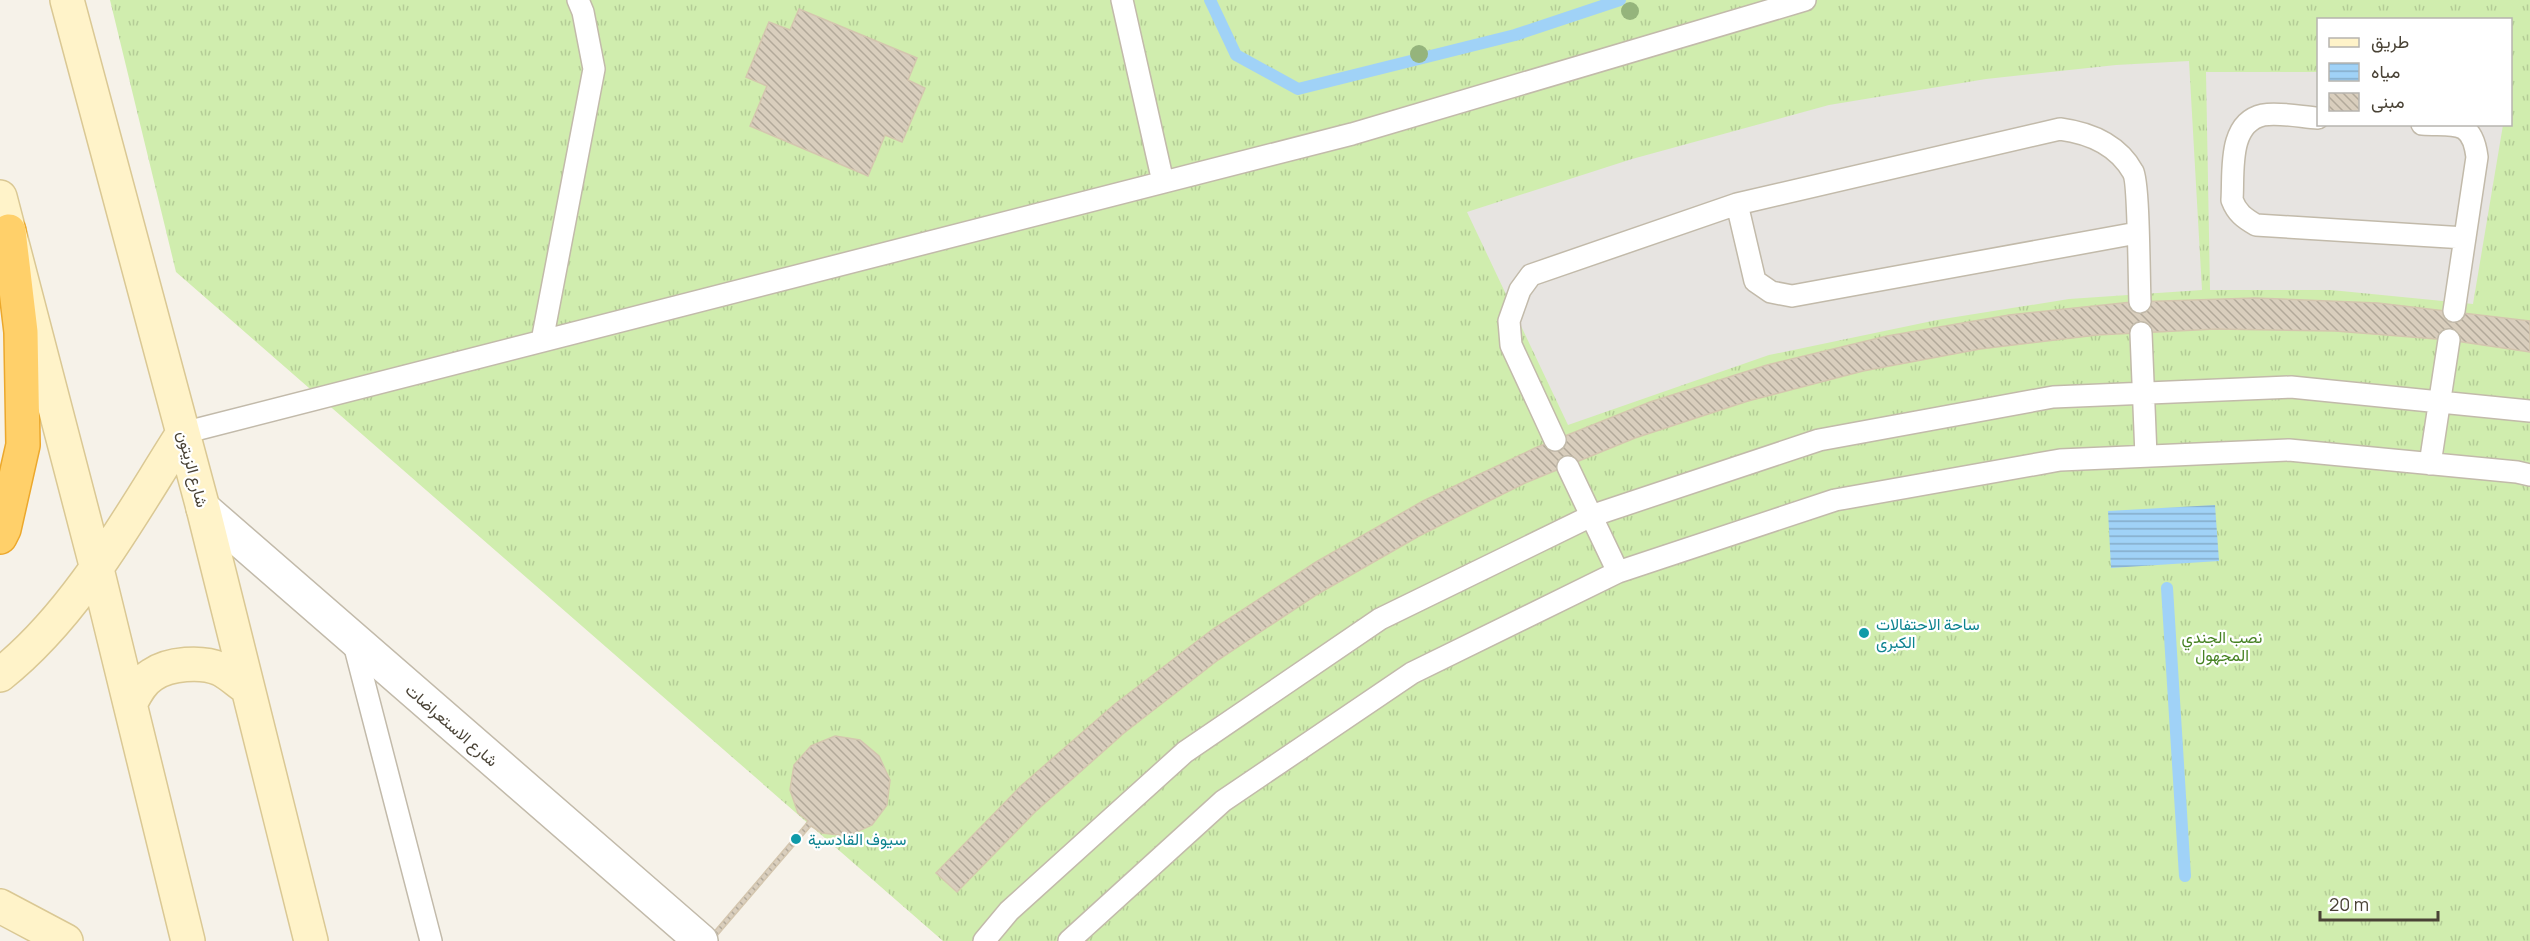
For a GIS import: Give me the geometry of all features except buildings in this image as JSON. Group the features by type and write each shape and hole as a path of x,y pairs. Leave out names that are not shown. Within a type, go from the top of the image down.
{"highway":[{"path":"0,537 4,529 23,445 21,332 9,231"}],"main road":[{"name":"شارع الزيتون","path":"67,0 203,508 311,941"},
{"path":"0,196 97,569 188,941"},
{"path":"0,675 27,654 97,569 183,433"},
{"path":"130,704 140,686 154,673 190,663 208,664 222,670 247,688"},
{"path":"0,906 66,941"}],"street":[{"name":"شارع الاستعراضات","path":"203,508 701,941"}],"lane":[{"path":"542,341 594,69 583,12 578,0"},
{"path":"1122,0 1163,182"},
{"path":"183,433 1352,134 1805,0"},
{"path":"2317,118 2264,115 2253,119 2240,131 2235,146 2232,200 2235,209 2243,218 2256,225 2465,238"},
{"path":"2450,126 2464,127 2471,133 2478,157 2454,311"},
{"path":"1555,440 1511,345 1509,321 1520,290 1531,275 1737,204 2060,129 2082,132 2112,146 2135,174 2140,302"},
{"path":"1737,204 1755,281 1772,292 1791,296 2137,233"},
{"path":"2141,333 2146,456"},
{"path":"2430,464 2449,340"},
{"path":"984,941 1009,911 1185,752 1380,619 1591,516 1819,440 2053,398 2291,387 2530,411"},
{"path":"1069,941 1223,801 1403,679 1618,572 1835,500 2060,460 2289,450 2530,475"},
{"path":"1568,466 1618,572"},
{"path":"352,638 431,941"}],"green space":[{"name":"نصب الجندي المجهول","path":"110,0 2530,0 2530,941 943,941 176,272"}],"shaded area":[{"path":"2189,61 2202,290 2069,299 1937,320 1769,355 1568,425 1467,212 1632,159 1829,105 1986,79 2116,65"},
{"path":"2206,72 2317,72 2317,126 2503,126 2473,304 2331,290 2210,290"}],"water":[{"path":"2215,505 2219,561 2111,568 2108,511"}],"waterway":[{"path":"1210,0 1236,55 1298,89 1515,35 1620,0"},
{"path":"2167,588 2185,876"}],"place":[{"name":"ساحة الاحتفالات الكبرى","path":"1864,633"},
{"name":"سيوف القادسية","path":"796,839"}]}
